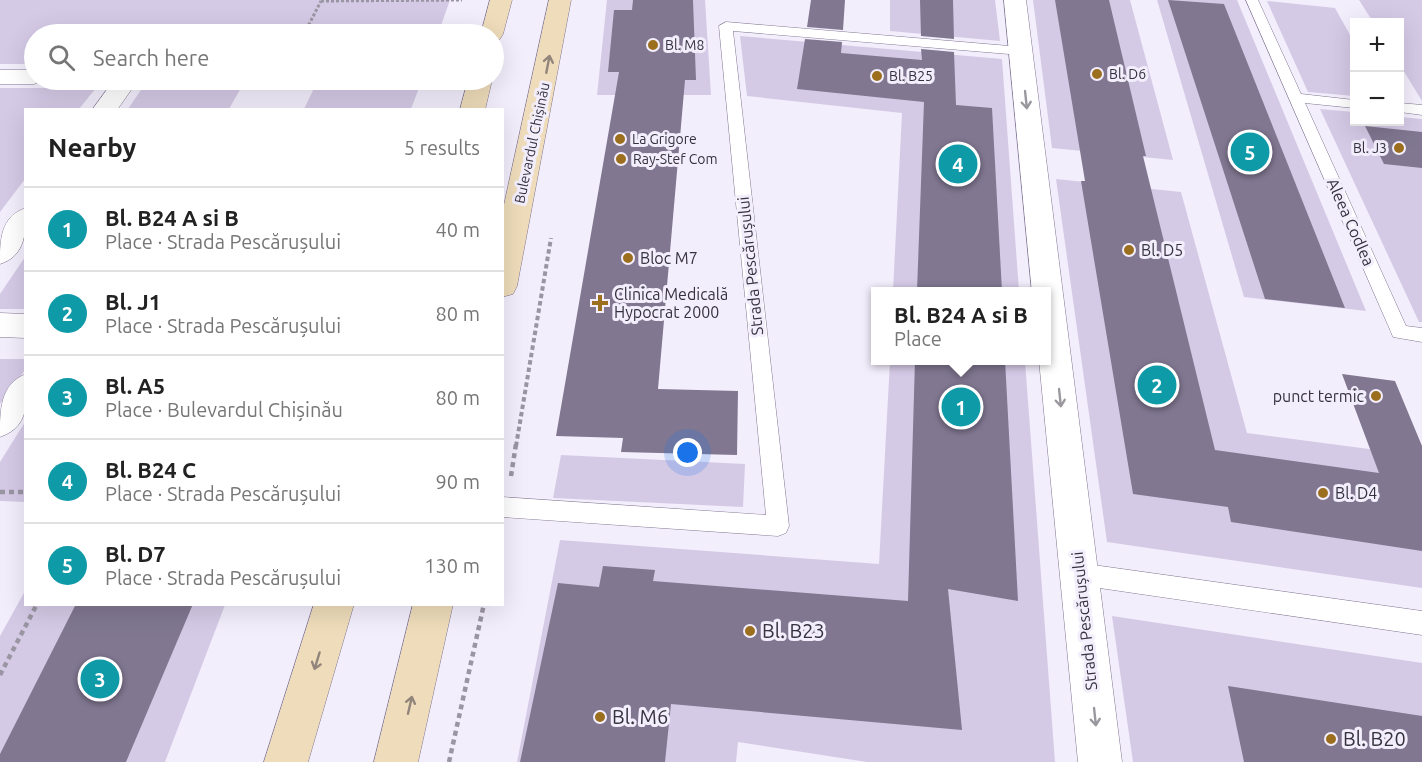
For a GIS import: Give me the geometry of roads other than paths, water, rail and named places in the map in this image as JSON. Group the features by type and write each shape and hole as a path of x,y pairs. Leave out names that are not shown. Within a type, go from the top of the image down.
{"main road":[{"path":"495,24 501,0"},
{"name":"Bulevardul Chișinău","path":"504,276 560,0"},
{"path":"473,108 477,90"},
{"path":"286,762 333,606"},
{"path":"396,762 433,606"}],"street":[{"name":"Strada Pescărușului","path":"1015,0 1047,287"},
{"path":"0,77 24,77"},
{"path":"105,108 119,90"},
{"path":"0,253 24,221"},
{"name":"Strada Pescărușului","path":"1051,322 1100,762"},
{"path":"0,325 24,326"},
{"path":"0,422 24,390"}],"lane":[{"name":"Aleea Codlea","path":"1252,0 1400,332 1420,340"},
{"name":"Strada Pescărușului","path":"504,507 778,526 726,26 1021,51"},
{"path":"1295,98 1350,104"},
{"path":"1404,108 1422,110"},
{"path":"1079,574 1422,623"}],"place":[{"name":"Bl. M8","path":"653,45"},
{"name":"Bl. D6","path":"1097,74"},
{"name":"Bl. B25","path":"877,76"},
{"name":"La Grigore","path":"620,139"},
{"name":"Bl. J3","path":"1399,148"},
{"name":"Bl. D7","path":"1250,152"},
{"name":"Ray-Stef Com","path":"621,159"},
{"name":"Bl. B24 C","path":"958,164"},
{"name":"Bl. D5","path":"1129,250"},
{"name":"Bloc M7","path":"628,258"},
{"name":"Clinica Medicală Hypocrat 2000","path":"600,303"},
{"name":"Bl. J1","path":"1157,385"},
{"name":"punct termic","path":"1376,396"},
{"name":"Bl. B24 A si B","path":"961,407"},
{"name":"Bl. D4","path":"1323,493"},
{"name":"Bl. B23","path":"750,631"},
{"name":"Bl. A5","path":"100,679"},
{"name":"Bl. M6","path":"600,717"},
{"name":"Bl. B20","path":"1331,739"}]}
